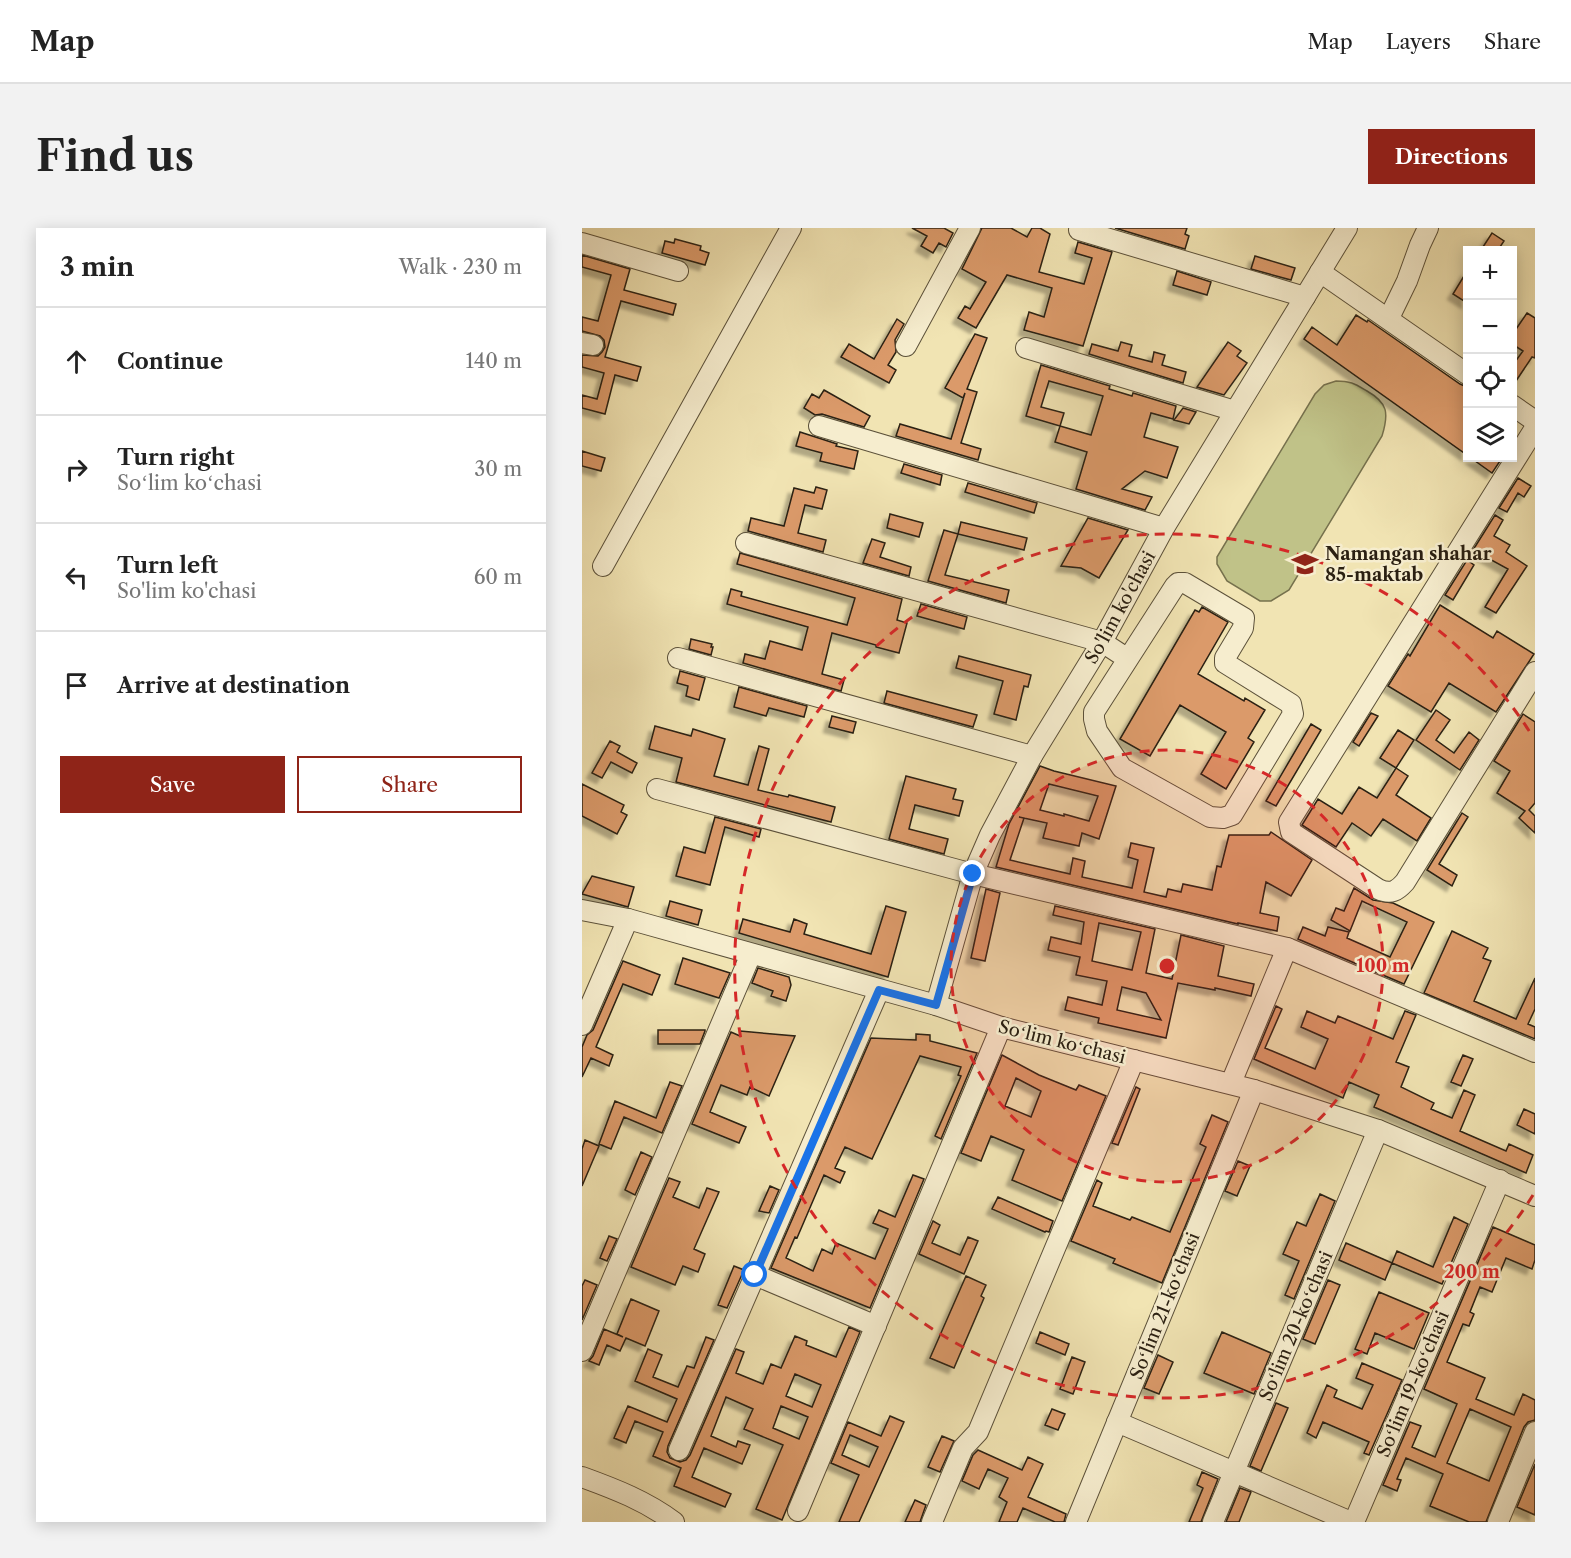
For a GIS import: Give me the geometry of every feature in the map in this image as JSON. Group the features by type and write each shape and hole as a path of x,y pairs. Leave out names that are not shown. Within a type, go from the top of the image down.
{"street":[{"path":"603,566 791,228"},
{"path":"906,346 970,228"},
{"name":"So'lim ko'chasi","path":"936,1005 973,874 990,835 1032,756 1102,642 1164,528 1347,228"},
{"path":"1389,318 1407,282 1428,228"},
{"path":"1079,230 1305,297"},
{"path":"582,243 678,271"},
{"path":"1320,272 1463,371"},
{"path":"1026,348 1235,411"},
{"path":"1516,408 1535,421"},
{"path":"819,426 1164,528"},
{"path":"1535,428 1289,822 1291,832 1378,889 1385,892 1397,891 1405,882 1535,672"},
{"path":"746,543 1102,642 1128,659"},
{"path":"1178,583 1185,583 1244,618 1243,628 1225,658 1225,663 1291,704 1293,710 1232,815 1223,818 1210,817 1122,768 1097,730 1094,712 1128,659 1178,583"},
{"path":"678,658 1032,756"},
{"path":"657,789 973,874 1287,948 1535,1052"},
{"name":"Soʻlim koʻchasi","path":"582,910 628,919 936,1005 1001,1027 1254,1089 1378,1130 1535,1196"},
{"path":"582,1025 628,919"},
{"path":"1231,1083 1287,948"},
{"path":"582,1351 751,954"},
{"path":"679,1450 879,990"},
{"path":"798,1511 1001,1027"},
{"path":"932,1522 963,1448 978,1432 1134,1060"},
{"name":"Soʻlim 21-koʻchasi","path":"1076,1522 1254,1089"},
{"name":"Soʻlim 20-koʻchasi","path":"1213,1522 1378,1130"},
{"name":"Soʻlim 19-koʻchasi","path":"1353,1522 1500,1180"},
{"path":"755,1275 876,1326"},
{"path":"1117,1422 1353,1522"},
{"path":"1498,1522 1535,1432"},
{"path":"582,1477 619,1491 656,1509 674,1522"}],"green space":[{"path":"1336,381 1356,385 1374,395 1383,404 1386,421 1382,436 1289,590 1271,601 1260,601 1227,581 1217,564 1217,557 1315,394 1324,385"}],"building":[{"path":"912,228 944,228 953,233 946,247 939,243 933,253 921,246 927,236"},
{"path":"982,228 1011,228 1027,237 1032,228 1040,228 1050,234 1039,272 1084,284 1092,258 1075,253 1078,242 1112,252 1083,346 1024,330 1029,312 1044,317 1052,288 1007,275 976,328 958,318 965,306 970,309 986,282 962,269"},
{"path":"1115,228 1187,228 1185,234 1189,236 1185,249"},
{"path":"1492,233 1504,241 1501,246 1484,246"},
{"path":"675,239 701,246 700,250 709,253 705,265 662,253 665,241 674,243"},
{"path":"582,255 630,269 624,290 676,304 673,315 621,301 605,357 641,367 637,381 615,375 605,414 582,408 582,395 597,399 604,373 582,367 582,355 598,356 605,347 604,340 600,336 582,331 582,317 598,321 611,275 582,267"},
{"path":"1255,256 1295,268 1291,280 1251,269"},
{"path":"1177,271 1211,282 1207,295 1173,285"},
{"path":"1463,278 1463,300 1453,294"},
{"path":"1527,313 1535,318 1535,358 1532,357 1517,380 1517,359 1523,351 1517,347 1517,328"},
{"path":"1356,315 1367,322 1368,320 1463,385 1463,452 1304,339 1312,327 1337,345"},
{"path":"897,319 904,324 895,340 896,352 888,365 896,370 889,383 841,357 849,344 874,359"},
{"path":"975,334 987,338 967,389 977,392 961,443 981,449 978,460 896,436 900,424 951,439 965,393 963,398 945,388"},
{"path":"1121,342 1132,345 1129,356 1152,362 1154,352 1165,355 1162,365 1186,372 1183,383 1089,354 1092,344 1118,351"},
{"path":"1228,342 1241,351 1237,356 1247,363 1224,395 1197,387"},
{"path":"1041,365 1110,386 1109,389 1132,396 1133,393 1176,406 1173,419 1151,413 1144,437 1178,447 1167,478 1145,471 1122,489 1152,497 1145,510 1076,489 1087,452 1055,442 1060,426 1026,416","holes":["1049,381 1103,396 1091,435 1060,426 1064,413 1041,407"]},
{"path":"824,390 870,416 864,427 822,414 815,415 804,408 812,394 819,398"},
{"path":"1183,408 1196,412 1189,424 1174,420"},
{"path":"800,432 837,444 836,446 858,451 854,469 820,461 822,453 796,446"},
{"path":"582,451 605,458 601,471 582,466"},
{"path":"1477,462 1499,462 1492,473"},
{"path":"904,464 942,475 940,485 901,473"},
{"path":"1518,478 1531,486 1524,497 1518,493 1507,512 1499,508"},
{"path":"968,483 1037,503 1034,513 965,492"},
{"path":"816,487 827,490 822,509 805,505 798,533 826,540 823,552 748,531 751,518 784,526 794,488 814,493"},
{"path":"890,514 923,523 919,537 887,528"},
{"path":"1495,515 1503,520 1494,536 1510,545 1506,552 1527,566 1496,613 1485,607 1508,569 1473,550"},
{"path":"1088,518 1128,530 1099,578 1081,568 1061,566"},
{"path":"961,522 1027,538 1024,550 958,534"},
{"path":"944,530 958,534 945,575 1009,590 1006,603 928,581"},
{"path":"872,539 885,543 880,557 911,567 909,576 863,563"},
{"path":"740,553 902,599 897,620 907,623 899,653 832,633 822,674 844,680 841,691 743,663 745,654 765,659 770,641 802,650 808,627 727,604 731,589 742,592 741,596 847,625 855,598 737,564"},
{"path":"1467,560 1474,565 1453,600 1445,595"},
{"path":"921,604 967,617 964,629 917,616"},
{"path":"1440,605 1493,638 1497,631 1534,654 1496,712 1449,683 1431,712 1388,686 1408,654 1410,656"},
{"path":"1202,607 1228,622 1198,674 1244,701 1245,698 1265,710 1248,738 1254,742 1226,789 1201,774 1226,732 1180,705 1150,756 1120,739 1195,610 1199,612"},
{"path":"691,639 712,644 711,655 689,649"},
{"path":"959,656 1031,675 1028,687 1024,686 1016,720 994,714 1003,681 956,668"},
{"path":"680,671 705,678 699,700 686,696 688,686 677,683"},
{"path":"739,687 807,706 804,717 769,708 766,716 734,707"},
{"path":"887,691 977,715 973,727 884,703"},
{"path":"1436,710 1450,720 1436,740 1454,753 1469,732 1479,740 1460,770 1416,740"},
{"path":"1371,713 1378,716 1359,746 1353,742"},
{"path":"1523,714 1535,722 1535,803 1529,810 1535,816 1535,833 1519,818 1525,811 1497,793 1510,771 1494,761"},
{"path":"832,716 856,722 853,733 829,727"},
{"path":"1311,724 1321,730 1276,806 1266,801"},
{"path":"655,726 691,736 693,729 725,739 714,776 748,785 759,746 769,749 758,790 788,797 789,795 835,807 831,822 676,782 682,758 649,749"},
{"path":"1398,730 1414,740 1396,768 1380,758"},
{"path":"610,741 620,746 617,752 637,763 632,773 611,762 602,778 592,773"},
{"path":"1040,766 1116,786 1099,839 1082,833 1079,846 1043,838 1047,823 1024,818 1010,860 1070,874 1073,858 1085,861 1082,877 1132,888 1138,860 1128,857 1131,843 1154,848 1144,892 1166,897 1168,889 1181,892 1183,884 1212,890 1217,866 1221,867 1229,835 1269,835 1271,832 1312,860 1291,896 1266,882 1260,913 1279,917 1277,931 1238,924 996,867 1009,824","holes":["1049,784 1098,796 1089,821 1040,810"]},
{"path":"1396,768 1408,776 1396,795 1431,818 1417,841 1383,819 1371,836 1352,823 1336,847 1302,825 1318,799 1342,814 1359,787 1377,798"},
{"path":"906,776 956,789 953,799 963,801 959,816 915,805 909,829 948,839 944,854 889,839"},
{"path":"582,784 624,805 621,812 627,815 617,834 582,816"},
{"path":"1462,813 1468,817 1439,864 1457,875 1452,886 1427,870"},
{"path":"715,817 761,829 759,837 725,827 710,885 676,876 684,847 705,853"},
{"path":"592,876 634,887 628,907 582,894"},
{"path":"1354,888 1373,900 1393,903 1434,922 1404,984 1298,939 1303,927 1325,936 1328,927 1349,932 1347,938 1390,957 1407,922 1362,901 1350,931 1331,920 1336,908 1344,911"},
{"path":"986,889 1000,893 985,961 971,958"},
{"path":"670,901 702,910 698,925 666,916"},
{"path":"886,906 906,912 888,977 739,933 743,919 790,932 794,919 807,924 804,934 871,954"},
{"path":"1055,906 1155,929 1146,973 1172,979 1181,935 1224,946 1218,976 1254,984 1251,996 1178,983 1166,1038 1098,1023 1099,1018 1065,1010 1068,997 1102,1005 1107,981 1076,975 1080,957 1048,950 1051,937 1081,944 1084,922 1053,915","holes":["1099,923 1141,932 1132,970 1092,961","1122,987 1146,993 1161,1020 1117,1010"]},
{"path":"1452,931 1488,948 1483,958 1491,961 1474,1001 1516,1019 1535,978 1535,1009 1528,1024 1535,1027 1535,1039 1424,993"},
{"path":"683,958 730,973 719,998 675,984"},
{"path":"623,961 660,975 652,995 623,984 596,1047 613,1055 609,1066 591,1058 582,1077 582,1047 587,1035 593,1030"},
{"path":"758,968 789,977 791,985 786,1001 771,996 773,991 752,983"},
{"path":"1276,1006 1282,1009 1265,1048 1315,1069 1328,1039 1301,1027 1307,1011 1335,1023 1338,1016 1393,1039 1405,1011 1416,1015 1396,1062 1409,1067 1401,1087 1434,1103 1431,1109 1452,1118 1464,1090 1475,1095 1460,1131 1506,1151 1509,1144 1533,1155 1526,1173 1374,1107 1379,1095 1349,1082 1343,1098 1254,1059"},
{"path":"658,1030 705,1031 700,1044 658,1044"},
{"path":"740,1031 795,1036 769,1096 750,1087 747,1095 721,1085 710,1112 746,1127 739,1143 692,1124 731,1032 740,1036"},
{"path":"916,1034 930,1035 930,1041 977,1053 941,1139 935,1136 961,1076 958,1075 961,1067 920,1056 872,1159 845,1147 835,1168 845,1172 840,1183 824,1175 786,1258 813,1271 822,1249 832,1254 836,1243 875,1259 888,1229 873,1223 879,1210 895,1217 913,1175 924,1179 870,1308 771,1268 871,1038 916,1040"},
{"path":"1002,1055 1039,1075 1076,1090 1079,1085 1106,1096 1062,1201 1012,1180 1024,1150 991,1136 981,1161 961,1153","holes":["1016,1078 1041,1091 1031,1117 1005,1106"]},
{"path":"1463,1055 1473,1059 1461,1086 1451,1082"},
{"path":"670,1082 682,1086 662,1133 624,1117 611,1149 599,1144 615,1101 656,1118"},
{"path":"1136,1087 1140,1089 1118,1145 1112,1143"},
{"path":"1524,1109 1535,1114 1535,1134 1517,1125"},
{"path":"1212,1115 1228,1122 1162,1283 1113,1263 1115,1259 1071,1241 1097,1180 1102,1183 1093,1206 1130,1220 1132,1217 1170,1232 1206,1147 1200,1144"},
{"path":"585,1140 599,1146 582,1186 582,1149"},
{"path":"641,1152 652,1157 635,1195 625,1190"},
{"path":"1238,1161 1250,1166 1237,1196 1225,1191"},
{"path":"669,1178 680,1182 673,1197 699,1208 707,1188 719,1192 694,1249 705,1254 698,1272 683,1266 675,1285 631,1267"},
{"path":"770,1186 779,1190 769,1213 759,1211"},
{"path":"1320,1194 1335,1201 1294,1299 1285,1295 1299,1261 1283,1254 1297,1222 1306,1226"},
{"path":"998,1197 1053,1221 1049,1232 992,1209"},
{"path":"1454,1217 1468,1224 1442,1284 1392,1263 1397,1251 1433,1267"},
{"path":"933,1221 940,1225 932,1243 960,1255 968,1237 978,1241 964,1274 919,1254"},
{"path":"1493,1227 1535,1245 1535,1260 1532,1269 1506,1258 1492,1292 1480,1287 1470,1312 1474,1314 1469,1326 1463,1324 1447,1362 1485,1378 1476,1399 1514,1415 1523,1394 1535,1400 1535,1420 1528,1422 1524,1427 1486,1522 1469,1522 1430,1506 1443,1474 1406,1458 1397,1479 1401,1480 1397,1491 1383,1485 1410,1422 1421,1426 1412,1447 1435,1457 1457,1404 1424,1389","holes":["1470,1409 1511,1427 1489,1481 1447,1463"]},
{"path":"609,1236 617,1239 607,1261 600,1258"},
{"path":"1346,1243 1392,1263 1385,1280 1339,1260"},
{"path":"734,1266 744,1270 727,1308 718,1305"},
{"path":"966,1276 986,1285 981,1296 984,1298 954,1368 930,1358"},
{"path":"585,1280 597,1285 582,1320 582,1286"},
{"path":"1328,1280 1340,1285 1315,1344 1303,1339"},
{"path":"1379,1292 1429,1313 1414,1349 1375,1333 1367,1354 1355,1349"},
{"path":"631,1299 659,1311 645,1346 626,1338 620,1351 607,1345 599,1365 589,1361 604,1329 623,1337 617,1334"},
{"path":"849,1327 860,1332 782,1520 756,1509 783,1445 744,1429 753,1409 726,1397 711,1436 736,1447 738,1441 750,1445 742,1464 704,1448 692,1477 731,1494 725,1507 674,1486 681,1468 653,1456 663,1432 635,1421 626,1443 614,1438 628,1406 667,1422 677,1399 635,1381 648,1349 662,1355 653,1377 678,1387 687,1366 694,1368 706,1337 714,1340 668,1446 667,1452 670,1458 680,1462 686,1460 690,1455 736,1349 744,1352 736,1373 763,1384 771,1364 781,1368 795,1336 807,1341 806,1345 836,1357","holes":["795,1374 821,1385 812,1407 786,1396","781,1406 808,1417 799,1439 773,1428"]},
{"path":"1040,1332 1069,1344 1065,1355 1036,1343"},
{"path":"1222,1332 1271,1353 1254,1394 1204,1373"},
{"path":"1158,1355 1173,1362 1159,1394 1144,1388"},
{"path":"1072,1357 1085,1362 1073,1394 1060,1389"},
{"path":"1362,1363 1402,1380 1369,1455 1364,1453 1369,1442 1323,1422 1316,1438 1307,1433 1327,1385 1337,1390 1334,1397 1362,1409 1373,1385 1356,1378"},
{"path":"1276,1403 1288,1408 1261,1471 1250,1466"},
{"path":"1052,1409 1065,1414 1058,1430 1045,1425"},
{"path":"890,1416 904,1422 859,1522 839,1522 859,1475 831,1463 848,1422 881,1436","holes":["850,1435 878,1447 869,1467 842,1455"]},
{"path":"942,1436 954,1441 940,1472 928,1467"},
{"path":"978,1450 1022,1470 1028,1457 1043,1464 1028,1497 1066,1514 1064,1522 1055,1522 1023,1508 1017,1522 999,1522 1007,1502 999,1497 1008,1478 988,1469 979,1489 962,1481 973,1455"},
{"path":"1535,1464 1535,1515 1517,1507"},
{"path":"1202,1472 1218,1479 1201,1522 1189,1522 1203,1488 1197,1485"},
{"path":"1240,1488 1251,1492 1239,1522 1226,1522"},
{"path":"915,1500 926,1505 920,1522 905,1522"}],"place":[{"name":"Namangan shahar 85-maktab","path":"1305,564"}],"route":[{"path":"755,1275 879,990 936,1005 973,874"}]}
